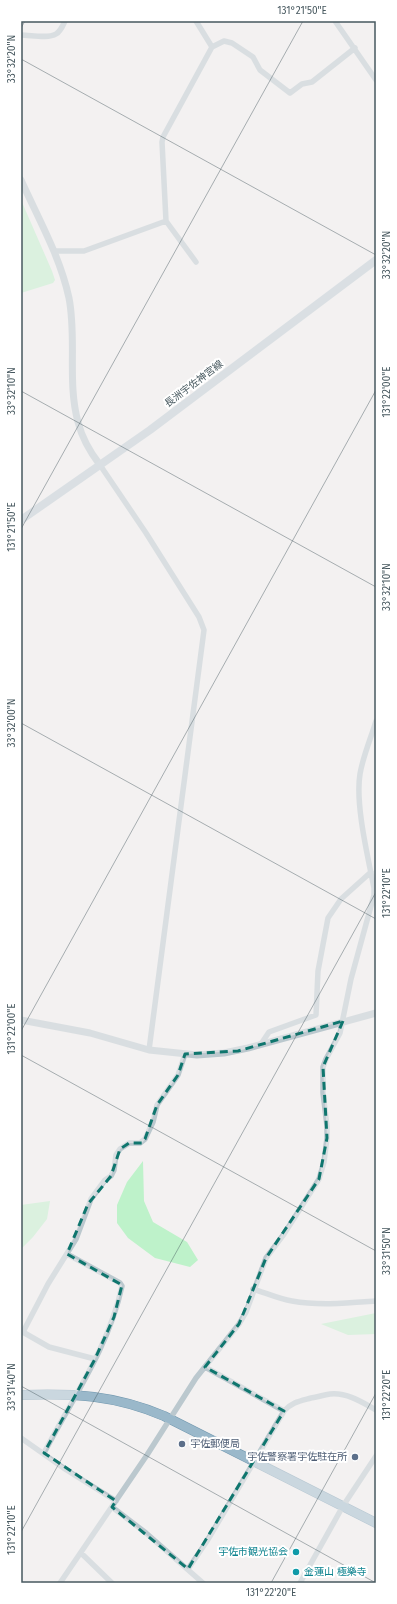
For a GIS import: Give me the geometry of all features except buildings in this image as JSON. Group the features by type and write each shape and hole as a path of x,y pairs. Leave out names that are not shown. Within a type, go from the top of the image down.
{"highway":[{"path":"21,1395 76,1394 97,1396 129,1403 170,1419 376,1523"}],"main road":[{"name":"長洲宇佐神宮線","path":"21,520 150,430 376,260"}],"street":[{"path":"21,35 54,35 59,32 65,21"},
{"path":"196,21 212,46"},
{"path":"335,21 376,80"},
{"path":"196,262 166,221 162,148 163,138 212,46 224,41 232,43 253,57 260,70 289,92 302,84 312,82 354,48"},
{"path":"21,180 54,251 63,276 71,310 73,390 76,415 86,445 146,533 199,617 204,630 149,1050"},
{"path":"54,251 84,251 166,221"},
{"path":"60,1583 205,1367 240,1324 266,1258 311,1193 322,1171 327,1138 323,1094 324,1067 326,1059 340,1033 351,979 373,900 374,888 361,813 360,774 376,721"},
{"path":"261,1044 269,1032 316,1015 318,966 328,918 341,899 362,878 371,872"},
{"path":"21,1020 76,1030 149,1050 185,1054 224,1053 376,1013"},
{"path":"95,1359 49,1347 22,1331 48,1284 76,1239 91,1199 105,1180 111,1176 114,1170 116,1155 120,1149 129,1143 140,1143 145,1139 153,1122 157,1105 178,1075 185,1054"},
{"path":"44,1453 95,1359 114,1316 122,1286 120,1283 67,1254"},
{"path":"253,1289 299,1303 376,1301"},
{"path":"205,1367 284,1412"},
{"path":"188,1569 255,1462 284,1412 294,1403 335,1394 344,1395 360,1401 376,1410"},
{"path":"21,1438 65,1469 116,1500"},
{"path":"300,1583 343,1506 376,1456"},
{"path":"112,1507 146,1533 203,1583"},
{"path":"81,1553 112,1583"}],"highlighted area":[{"path":"343,1021 323,1067 327,1138 319,1179 266,1258 239,1324 205,1367 284,1411 188,1569 112,1507 116,1501 44,1453 95,1359 114,1317 122,1285 67,1254 88,1204 111,1176 120,1149 129,1143 142,1143 145,1139 157,1105 178,1075 185,1054 238,1051"}],"green space":[{"path":"21,200 55,280 53,283 21,293"},
{"path":"143,1161 144,1201 153,1222 187,1242 198,1260 190,1267 155,1258 128,1238 117,1223 117,1205 127,1182"},
{"path":"50,1201 47,1219 33,1237 21,1249 21,1205"},
{"path":"376,1313 376,1334 348,1335 321,1324"}],"place":[{"name":"宇佐郵便局","path":"182,1444"},
{"name":"宇佐警察署宇佐駐在所","path":"355,1457"},
{"name":"宇佐市観光協会","path":"296,1552"},
{"name":"金蓮山 極樂寺","path":"296,1572"}]}
